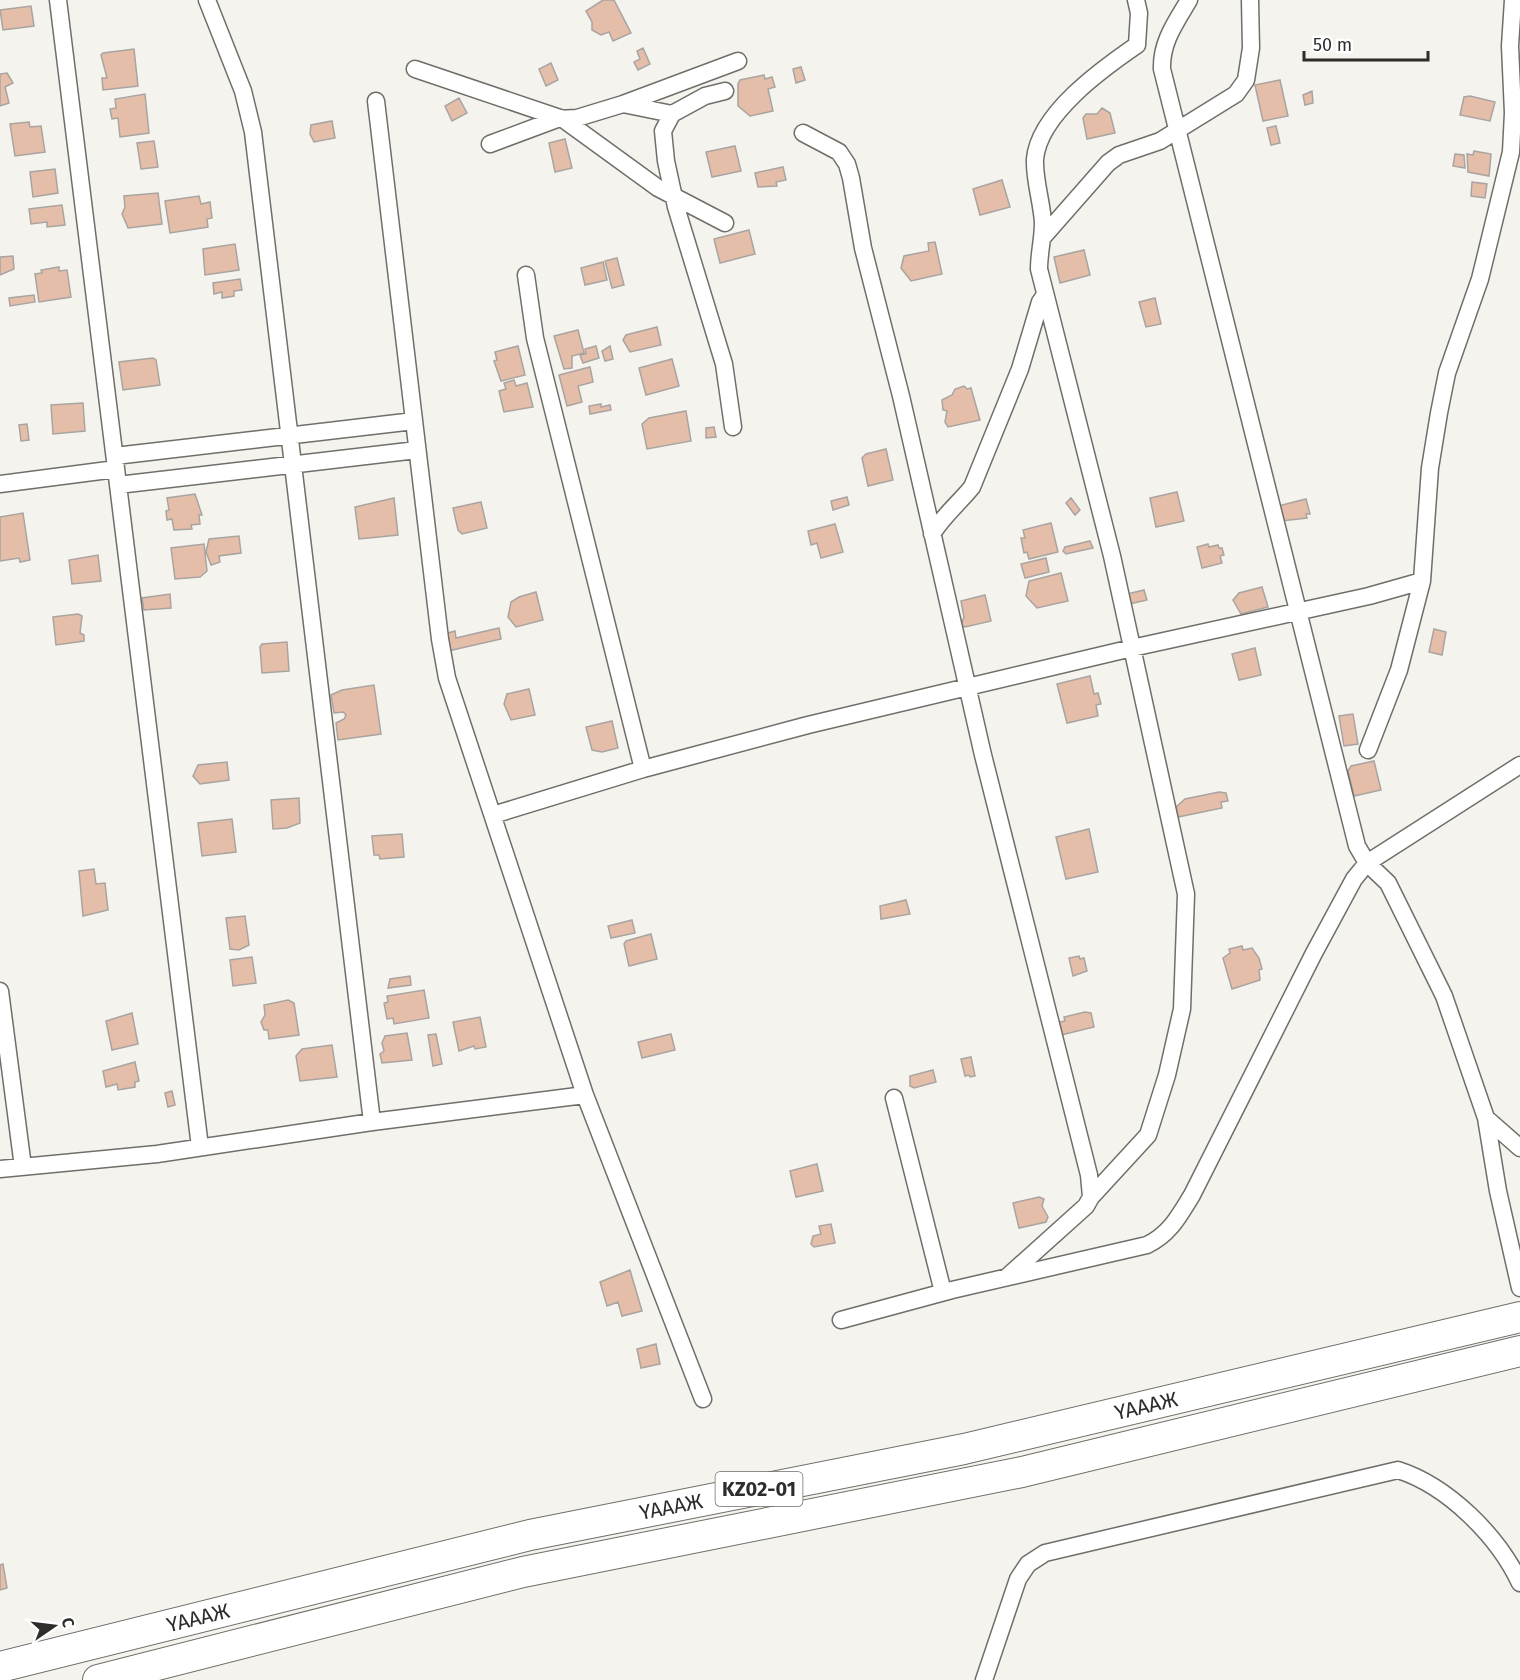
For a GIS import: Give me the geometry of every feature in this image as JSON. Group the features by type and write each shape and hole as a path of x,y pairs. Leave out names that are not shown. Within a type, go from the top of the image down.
{"highway":[{"name":"ҮАААЖ","path":"0,1667 530,1534 964,1449 1520,1317"},
{"name":"ҮАААЖ","path":"98,1680 523,1572 1022,1472 1520,1351"}],"street":[{"path":"58,0 200,1147"},
{"path":"207,0 243,91 253,132 372,1122"},
{"path":"1007,1278 1086,1206 1091,1197 1148,1135 1167,1075 1182,1010 1186,894 1090,468 1045,295 1039,251 1043,237 1042,202 1035,160 1039,142 1048,126 1077,93 1105,67 1137,45 1139,13 1136,0"},
{"path":"1190,0 1170,32 1161,56 1161,69 1357,846 1367,863 1388,883 1444,996 1486,1118 1498,1191 1520,1288"},
{"path":"1043,237 1108,163 1119,156 1160,141 1236,94 1246,80 1251,48 1250,0"},
{"path":"1368,750 1399,670 1422,581 1430,468 1447,373 1480,279 1511,152 1513,113 1510,46 1513,0"},
{"path":"490,144 564,119 577,118 623,104 738,61"},
{"path":"415,69 564,119 674,198 725,223"},
{"path":"725,91 705,96 672,114 663,131 674,198 724,364 733,427"},
{"path":"376,101 417,450 447,678 585,1095 703,1399"},
{"path":"623,104 672,114"},
{"path":"803,133 839,152 847,164 863,248 898,385 983,755 1089,1175 1091,1197"},
{"path":"526,275 535,338 643,769"},
{"path":"932,534 941,520 972,487 1020,369 1040,302 1045,295"},
{"path":"0,484 116,470 289,436 414,421"},
{"path":"116,470 293,465 417,450"},
{"path":"493,815 643,769 808,725 1422,581"},
{"path":"841,1320 943,1292 1147,1245 1160,1239 1173,1226 1227,1129 1314,953 1354,879 1367,863 1520,765"},
{"path":"0,990 23,1167"},
{"path":"0,1169 200,1147 585,1095"},
{"path":"894,1098 943,1292"},
{"path":"1486,1118 1520,1148"},
{"path":"984,1680 1018,1580 1028,1564 1045,1553 1398,1470 1418,1476 1452,1498 1500,1549 1520,1583"}],"building":[{"path":"603,0 614,0 631,33 613,41 609,32 601,35 592,30 592,22 586,11"},
{"path":"31,6 34,26 3,30 0,10"},
{"path":"643,48 650,64 638,70 634,62 640,59 637,51"},
{"path":"134,49 138,86 103,90 102,78 107,78 101,55"},
{"path":"551,63 558,80 546,86 539,69"},
{"path":"801,67 805,80 796,83 793,69"},
{"path":"7,73 13,83 5,87 9,103 0,106 0,74"},
{"path":"764,75 765,79 772,77 775,87 768,89 773,111 750,116 738,106 738,84 740,80"},
{"path":"1280,80 1288,116 1263,121 1255,85"},
{"path":"1312,91 1313,103 1305,105 1303,95"},
{"path":"145,94 149,133 120,137 118,118 112,119 110,109 116,108 115,99"},
{"path":"1470,96 1495,102 1490,121 1460,115 1464,97"},
{"path":"459,98 467,113 452,121 445,106"},
{"path":"1102,108 1110,113 1115,133 1087,139 1083,118 1086,114 1097,114"},
{"path":"332,121 335,138 314,142 310,134 311,125"},
{"path":"29,122 30,127 41,126 45,152 15,156 10,124"},
{"path":"1276,126 1280,143 1271,145 1267,128"},
{"path":"565,139 572,168 555,172 549,143"},
{"path":"154,141 158,167 141,169 137,143"},
{"path":"735,146 741,171 712,177 706,152"},
{"path":"1474,151 1491,154 1489,176 1468,172 1467,154 1473,155"},
{"path":"1455,154 1464,155 1465,168 1453,166"},
{"path":"783,167 786,180 776,182 777,186 758,187 755,173"},
{"path":"55,169 58,193 33,197 30,172"},
{"path":"1002,180 1010,207 980,215 973,189"},
{"path":"1472,182 1487,184 1485,198 1471,196"},
{"path":"158,193 162,224 128,228 122,214 125,207 124,196"},
{"path":"199,196 201,204 210,202 212,218 207,219 208,227 170,233 165,201"},
{"path":"62,205 65,225 47,227 47,222 31,224 29,209"},
{"path":"749,230 755,254 720,263 714,239"},
{"path":"935,242 942,274 911,281 901,268 904,256 929,251 928,243"},
{"path":"235,244 239,270 205,275 203,249"},
{"path":"1084,250 1090,275 1060,283 1054,257"},
{"path":"13,256 14,269 0,275 0,257"},
{"path":"617,258 624,285 612,288 605,261"},
{"path":"603,262 607,280 585,285 581,268"},
{"path":"59,267 59,271 67,270 71,297 39,302 35,274 42,273 41,270"},
{"path":"240,279 242,290 234,291 234,296 222,298 222,292 214,294 213,283"},
{"path":"34,295 35,302 10,306 9,298"},
{"path":"1155,298 1161,324 1146,327 1139,302"},
{"path":"657,327 661,345 630,352 623,340 626,335"},
{"path":"578,330 584,353 572,356 572,368 564,369 554,336"},
{"path":"518,346 525,375 501,381 494,361 497,360 495,352"},
{"path":"596,346 599,358 583,363 580,355 586,354 585,349"},
{"path":"610,346 613,359 605,361 602,351"},
{"path":"153,358 156,360 160,385 123,390 119,362"},
{"path":"672,359 679,386 646,395 639,368"},
{"path":"590,367 593,382 578,386 582,402 567,406 559,375"},
{"path":"514,380 516,386 527,383 533,407 504,412 499,391 506,389 504,383"},
{"path":"964,386 967,389 971,388 980,420 948,427 945,422 947,411 943,410 942,400 952,395 955,389"},
{"path":"83,403 85,431 53,434 51,405"},
{"path":"601,404 601,407 610,405 611,410 590,414 589,406"},
{"path":"686,411 691,441 647,449 642,424 649,418"},
{"path":"27,424 29,440 21,441 19,425"},
{"path":"714,427 716,437 706,438 706,428"},
{"path":"886,449 893,480 868,486 862,458 866,454"},
{"path":"1177,492 1184,521 1156,527 1150,498"},
{"path":"195,494 202,515 199,515 200,524 191,525 192,529 174,530 172,519 167,520 166,511 169,510 167,498"},
{"path":"847,497 849,505 833,510 831,501"},
{"path":"394,498 398,535 359,539 355,507"},
{"path":"1071,498 1080,510 1075,515 1066,503"},
{"path":"1306,499 1310,514 1306,514 1307,518 1281,521 1278,506"},
{"path":"481,502 487,528 462,534 458,530 453,508"},
{"path":"23,513 30,560 20,562 19,558 0,561 0,517"},
{"path":"1051,523 1058,552 1029,559 1027,552 1024,553 1021,538 1025,538 1023,530"},
{"path":"835,524 843,552 821,558 817,543 811,545 808,531"},
{"path":"239,536 241,553 219,556 220,562 211,565 206,552 209,539"},
{"path":"1090,541 1093,548 1066,554 1063,551 1065,547"},
{"path":"204,544 207,571 200,577 175,579 171,548"},
{"path":"1208,544 1209,547 1218,545 1222,548 1224,555 1220,556 1222,563 1202,568 1197,547"},
{"path":"98,555 101,581 72,584 69,560"},
{"path":"1046,558 1049,572 1025,578 1021,564"},
{"path":"1061,573 1068,601 1037,608 1026,596 1029,581"},
{"path":"1262,587 1268,607 1241,614 1233,600 1239,593"},
{"path":"1144,590 1147,600 1129,604 1127,594"},
{"path":"536,592 543,620 516,627 508,617 511,602"},
{"path":"170,594 171,608 144,610 142,598"},
{"path":"985,595 991,621 965,627 961,625 964,617 961,601"},
{"path":"78,614 82,616 80,633 84,635 84,641 56,645 53,617"},
{"path":"499,628 501,639 448,651 444,634 455,631 456,638"},
{"path":"1434,629 1446,632 1442,655 1429,652"},
{"path":"287,642 289,671 262,673 260,647 262,644"},
{"path":"1255,648 1261,675 1239,680 1232,654"},
{"path":"1090,676 1094,694 1098,693 1101,704 1096,705 1098,716 1067,723 1057,684"},
{"path":"374,685 381,734 338,740 336,723 344,719 346,715 343,712 334,713 331,695 342,690"},
{"path":"529,689 535,715 511,720 504,704 507,694"},
{"path":"1353,714 1358,744 1344,746 1339,716"},
{"path":"612,721 618,748 602,752 592,750 586,727"},
{"path":"1374,761 1381,790 1354,796 1348,771 1351,766"},
{"path":"227,762 229,780 200,784 193,776 198,765"},
{"path":"1219,792 1226,793 1228,801 1221,802 1222,808 1178,817 1176,807 1185,799"},
{"path":"299,798 300,823 287,828 273,829 271,800"},
{"path":"232,819 236,852 202,856 198,823"},
{"path":"1089,829 1098,872 1066,879 1056,837"},
{"path":"402,834 404,857 380,859 379,855 374,855 372,836"},
{"path":"94,869 96,884 105,883 108,910 83,916 79,871"},
{"path":"906,900 910,914 881,919 880,906"},
{"path":"245,916 249,945 239,950 230,949 226,918"},
{"path":"632,920 635,933 611,938 608,926"},
{"path":"651,934 657,959 629,966 624,944 626,941"},
{"path":"1242,946 1243,950 1252,948 1259,958 1262,969 1259,970 1260,980 1232,989 1223,958 1230,953 1229,949"},
{"path":"1079,956 1080,959 1084,958 1087,971 1073,976 1069,958"},
{"path":"252,957 256,983 233,986 230,960"},
{"path":"410,976 411,985 388,988 390,979"},
{"path":"424,990 429,1018 394,1024 393,1018 387,1019 384,1003 388,1002 387,996"},
{"path":"288,1000 294,1003 299,1035 269,1039 268,1030 264,1030 261,1022 265,1015 264,1005"},
{"path":"1085,1012 1091,1013 1094,1027 1061,1035 1059,1022 1065,1021 1064,1017"},
{"path":"132,1013 138,1044 112,1050 106,1021"},
{"path":"480,1017 486,1047 475,1049 474,1046 459,1051 453,1022"},
{"path":"407,1033 412,1060 382,1063 380,1054 384,1051 382,1043 385,1036"},
{"path":"436,1034 442,1064 433,1066 428,1035"},
{"path":"671,1034 675,1050 642,1058 638,1042"},
{"path":"332,1045 337,1077 300,1081 296,1056 302,1049"},
{"path":"971,1057 975,1076 970,1077 965,1076 961,1059"},
{"path":"135,1062 139,1081 135,1082 135,1087 118,1090 117,1084 106,1087 103,1071"},
{"path":"933,1070 936,1082 914,1088 910,1086 910,1076"},
{"path":"172,1091 175,1105 168,1107 165,1093"},
{"path":"817,1164 823,1191 796,1197 790,1171"},
{"path":"1039,1197 1044,1199 1042,1206 1048,1217 1046,1222 1019,1228 1013,1203"},
{"path":"831,1224 835,1243 814,1247 811,1244 813,1236 821,1234 819,1226"},
{"path":"630,1270 642,1311 622,1316 618,1302 607,1306 600,1282"},
{"path":"656,1344 660,1364 641,1368 637,1349"},
{"path":"3,1564 7,1588 0,1590 0,1565"}]}
